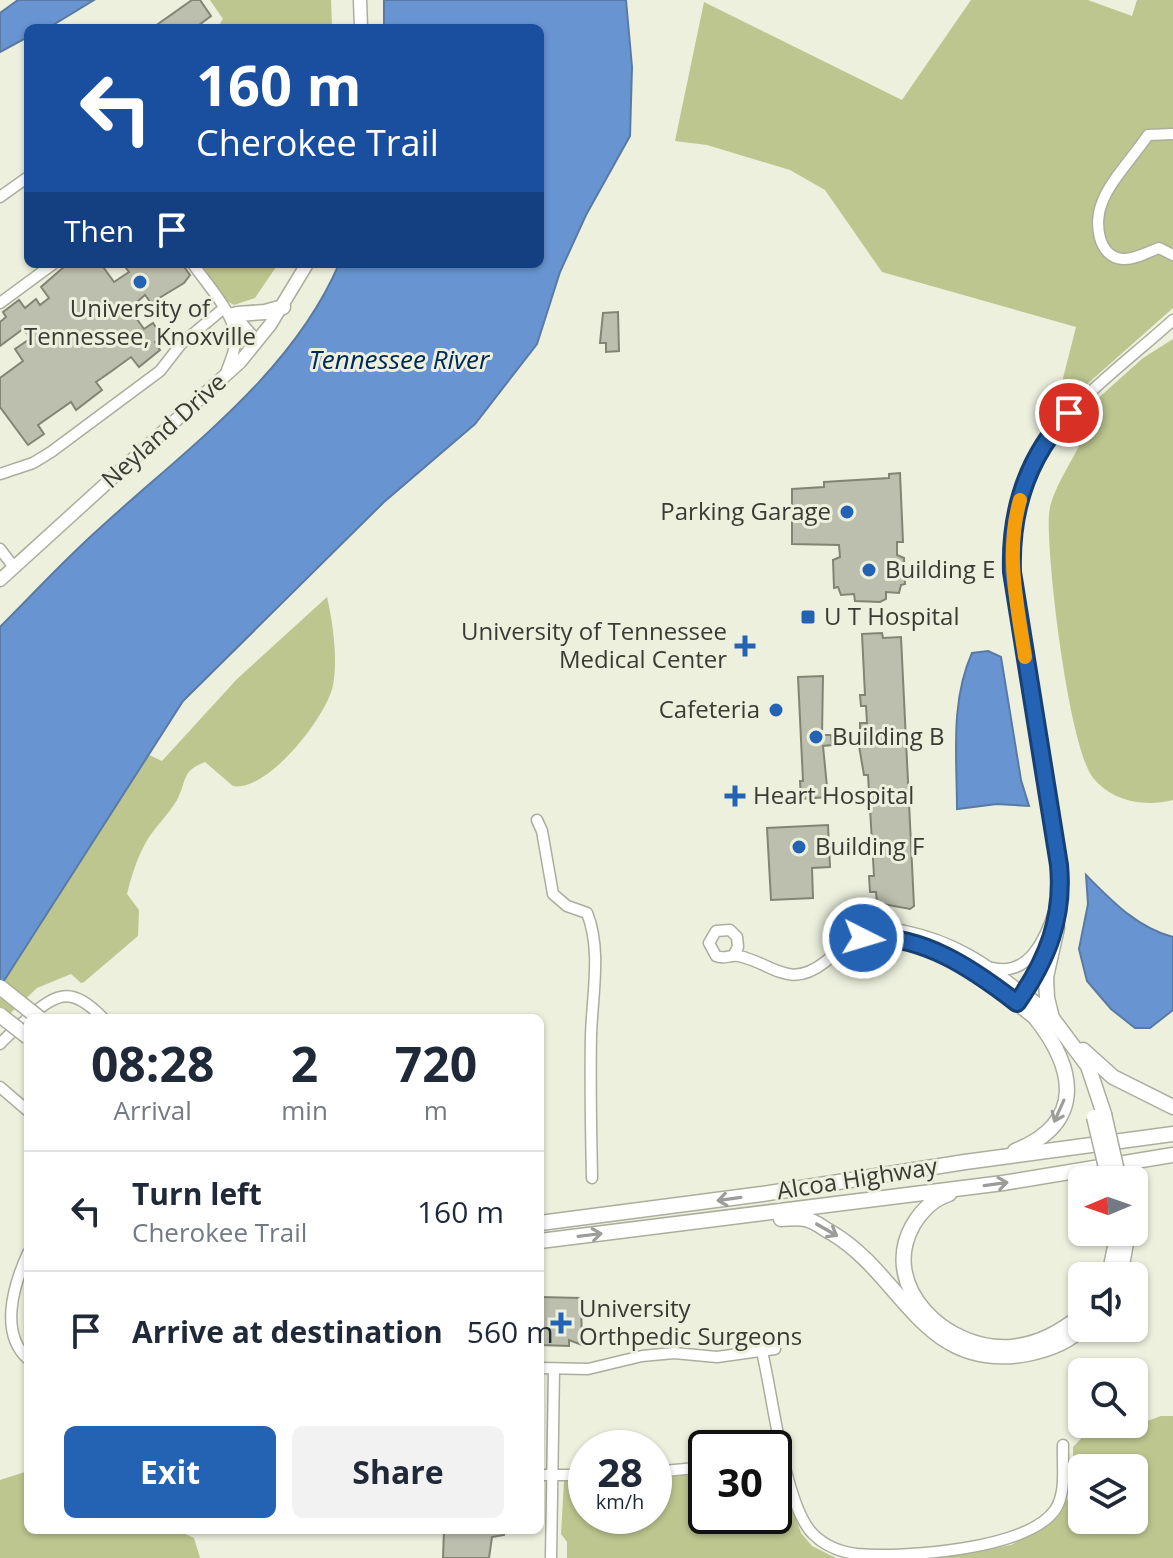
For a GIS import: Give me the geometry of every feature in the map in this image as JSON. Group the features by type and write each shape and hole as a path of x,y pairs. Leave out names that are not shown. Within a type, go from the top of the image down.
{"highway":[{"path":"230,311 259,314 283,307"},
{"path":"1057,928 1046,977 1052,1018 1088,1066 1107,1166"},
{"path":"0,987 34,1014"},
{"path":"999,1157 1048,1132 1062,1112 1067,1087 1065,1067 1057,1047 1021,998"},
{"path":"1021,998 1052,1018 1113,1077 1173,1107"},
{"path":"0,1015 24,1034"},
{"path":"1034,1016 1049,1027 1081,1071 1115,1166"},
{"name":"Alcoa Highway","path":"544,1221 762,1194 1173,1134"},
{"name":"Alcoa Highway","path":"544,1241 969,1188 1173,1155"},
{"path":"969,1188 939,1197 920,1213 907,1237 903,1259 906,1283 921,1309 944,1329 971,1340 1008,1347 1040,1341 1068,1329"},
{"path":"641,1229 755,1219 807,1219 844,1240 939,1338 968,1350 1008,1357 1043,1351 1068,1339"}],"main road":[{"path":"360,0 361,24"},
{"name":"Neyland Drive","path":"0,580 224,379 283,307 305,268"}],"street":[{"path":"1173,134 1148,135 1102,202 1097,231 1101,244 1115,257 1125,259 1159,248 1173,255"},
{"path":"0,197 24,180"},
{"path":"0,303 48,268"},
{"path":"196,268 257,341"},
{"path":"224,379 236,336 230,311"},
{"path":"0,474 33,463 51,452 159,371 181,344 230,311"},
{"path":"1021,998 1057,928 1061,888 1012,572 1011,549 1017,508 1037,454 1053,430 1085,395 1173,320"},
{"path":"0,549 13,566"},
{"path":"537,820 542,831 553,894 567,906 587,913 593,929 592,1178"},
{"path":"992,968 1012,970 1030,959 1051,920 1061,888"},
{"path":"736,951 785,969 807,972 825,962 861,930 883,928 935,937 992,968 1021,998"},
{"path":"856,936 888,939 944,955 1021,998"},
{"path":"33,1014 48,1000 60,996 82,999 99,1014"},
{"path":"0,1044 24,1022"},
{"path":"0,1087 24,1108"},
{"path":"24,1262 1,1317 5,1336 24,1356"},
{"path":"13,1346 24,1349"},
{"path":"544,1368 588,1369 642,1356 674,1353 717,1357 775,1349"},
{"path":"762,1352 775,1430"},
{"path":"551,1558 544,1475 554,1369"},
{"path":"792,1491 803,1520 824,1543 858,1554 940,1552 993,1543 1039,1526 1062,1499 1063,1445"},
{"path":"544,1475 568,1475"}],"green space":[{"path":"210,0 331,0 332,24 220,24 223,19"},
{"path":"971,0 1088,0 1132,16 1137,0 1173,0 1173,308 1085,386 1057,402 1076,327 882,272 825,190 790,170 707,145 675,141 704,2 902,100"},
{"path":"204,268 275,268 255,298 234,305 227,301"},
{"path":"1173,339 1173,800 1152,803 1130,801 1111,793 1094,779 1085,761 1076,732 1061,652 1051,569 1049,514 1059,485 1084,435 1075,419 1143,358"},
{"path":"327,597 334,641 333,685 329,698 308,732 278,765 247,785 233,786 205,762 192,769 173,806 147,840 134,870 127,894 139,910 138,936 84,982 81,983 71,974 37,988 0,1023 0,987 147,754 162,761 237,679"},
{"path":"1173,1416 1173,1558 911,1558 955,1555 1011,1545 1049,1523 1068,1499 1068,1534 1148,1534 1148,1454 1073,1454 1073,1447 1082,1438 1148,1438 1148,1421"},
{"path":"24,1472 24,1534 186,1534 194,1538 200,1558 0,1558 0,1480"},
{"path":"688,1472 688,1534 792,1534 792,1507 801,1533 812,1546 836,1558 567,1558 567,1542 561,1534 564,1481 568,1481 568,1534 672,1534 672,1474"}],"water":[{"path":"18,0 94,0 55,24 24,24 24,39 0,52 0,13"},
{"name":"Tennessee River","path":"384,0 626,0 632,67 630,136 586,215 560,272 537,344 475,424 384,502 183,701 0,987 0,627 74,552 201,439 265,375 294,341 319,304 337,268 544,268 544,24 384,24"},
{"path":"988,651 1001,657 1021,780 1029,806 997,804 957,809 956,730 960,691 972,653"},
{"path":"1086,875 1136,920 1173,937 1173,1010 1150,1028 1135,1028 1111,1009 1087,981 1079,949 1088,904"}],"building":[{"path":"192,0 200,0 211,16 200,24 158,24"},
{"path":"63,268 104,268 114,282 129,272 126,268 185,268 190,275 184,283 151,303 145,295 137,302 138,309 134,315 144,329 153,323 162,337 155,342 160,350 139,367 131,357 96,382 102,390 76,410 71,402 38,425 44,434 28,445 0,407 0,378 23,361 15,349 31,338 23,329 0,346 0,322 6,317 3,312 19,300 25,308 36,299 40,305 49,298 41,287"},
{"path":"618,312 619,351 606,352 606,343 600,343 603,313"},
{"name":"Parking Garage","path":"900,473 903,542 897,542 897,555 904,558 905,584 901,585 899,593 886,592 886,599 880,602 855,601 854,594 841,595 838,587 834,588 833,560 840,557 839,545 792,544 792,489 824,487 824,482 889,478 889,474"},
{"path":"882,633 883,638 901,637 914,906 910,909 877,903 876,892 870,892 869,876 874,876 868,775 864,775 859,746 868,746 867,730 860,730 860,723 867,723 866,706 861,706 860,695 865,695 862,634"},
{"name":"Building B","path":"823,676 822,735 831,735 832,745 823,746 828,797 801,799 800,781 803,781 798,677"},
{"name":"Building F","path":"828,825 830,867 812,868 813,898 771,900 767,828"},
{"name":"University Orthpedic Surgeons","path":"544,1297 581,1298 582,1345 569,1340 569,1346 544,1345"},
{"path":"444,1534 504,1534 492,1537 489,1558 443,1558"}],"slow traffic":[{"path":"1020,500 1011,549 1025,657"}],"place":[{"name":"University of Tennessee, Knoxville","path":"140,282"},
{"name":"Parking Garage","path":"847,512"},
{"name":"Building E","path":"869,570"},
{"name":"U T Hospital","path":"808,617"},
{"name":"University of Tennessee Medical Center","path":"745,646"},
{"name":"Cafeteria","path":"776,710"},
{"name":"Building B","path":"816,737"},
{"name":"Heart Hospital","path":"735,796"},
{"name":"Building F","path":"799,847"},
{"name":"University Orthpedic Surgeons","path":"561,1323"}],"route":[{"path":"863,938 888,939 923,947 954,960 1017,1003 1057,928 1061,888 1059,865 1012,572 1011,549 1017,508 1037,454 1069,413"}]}
